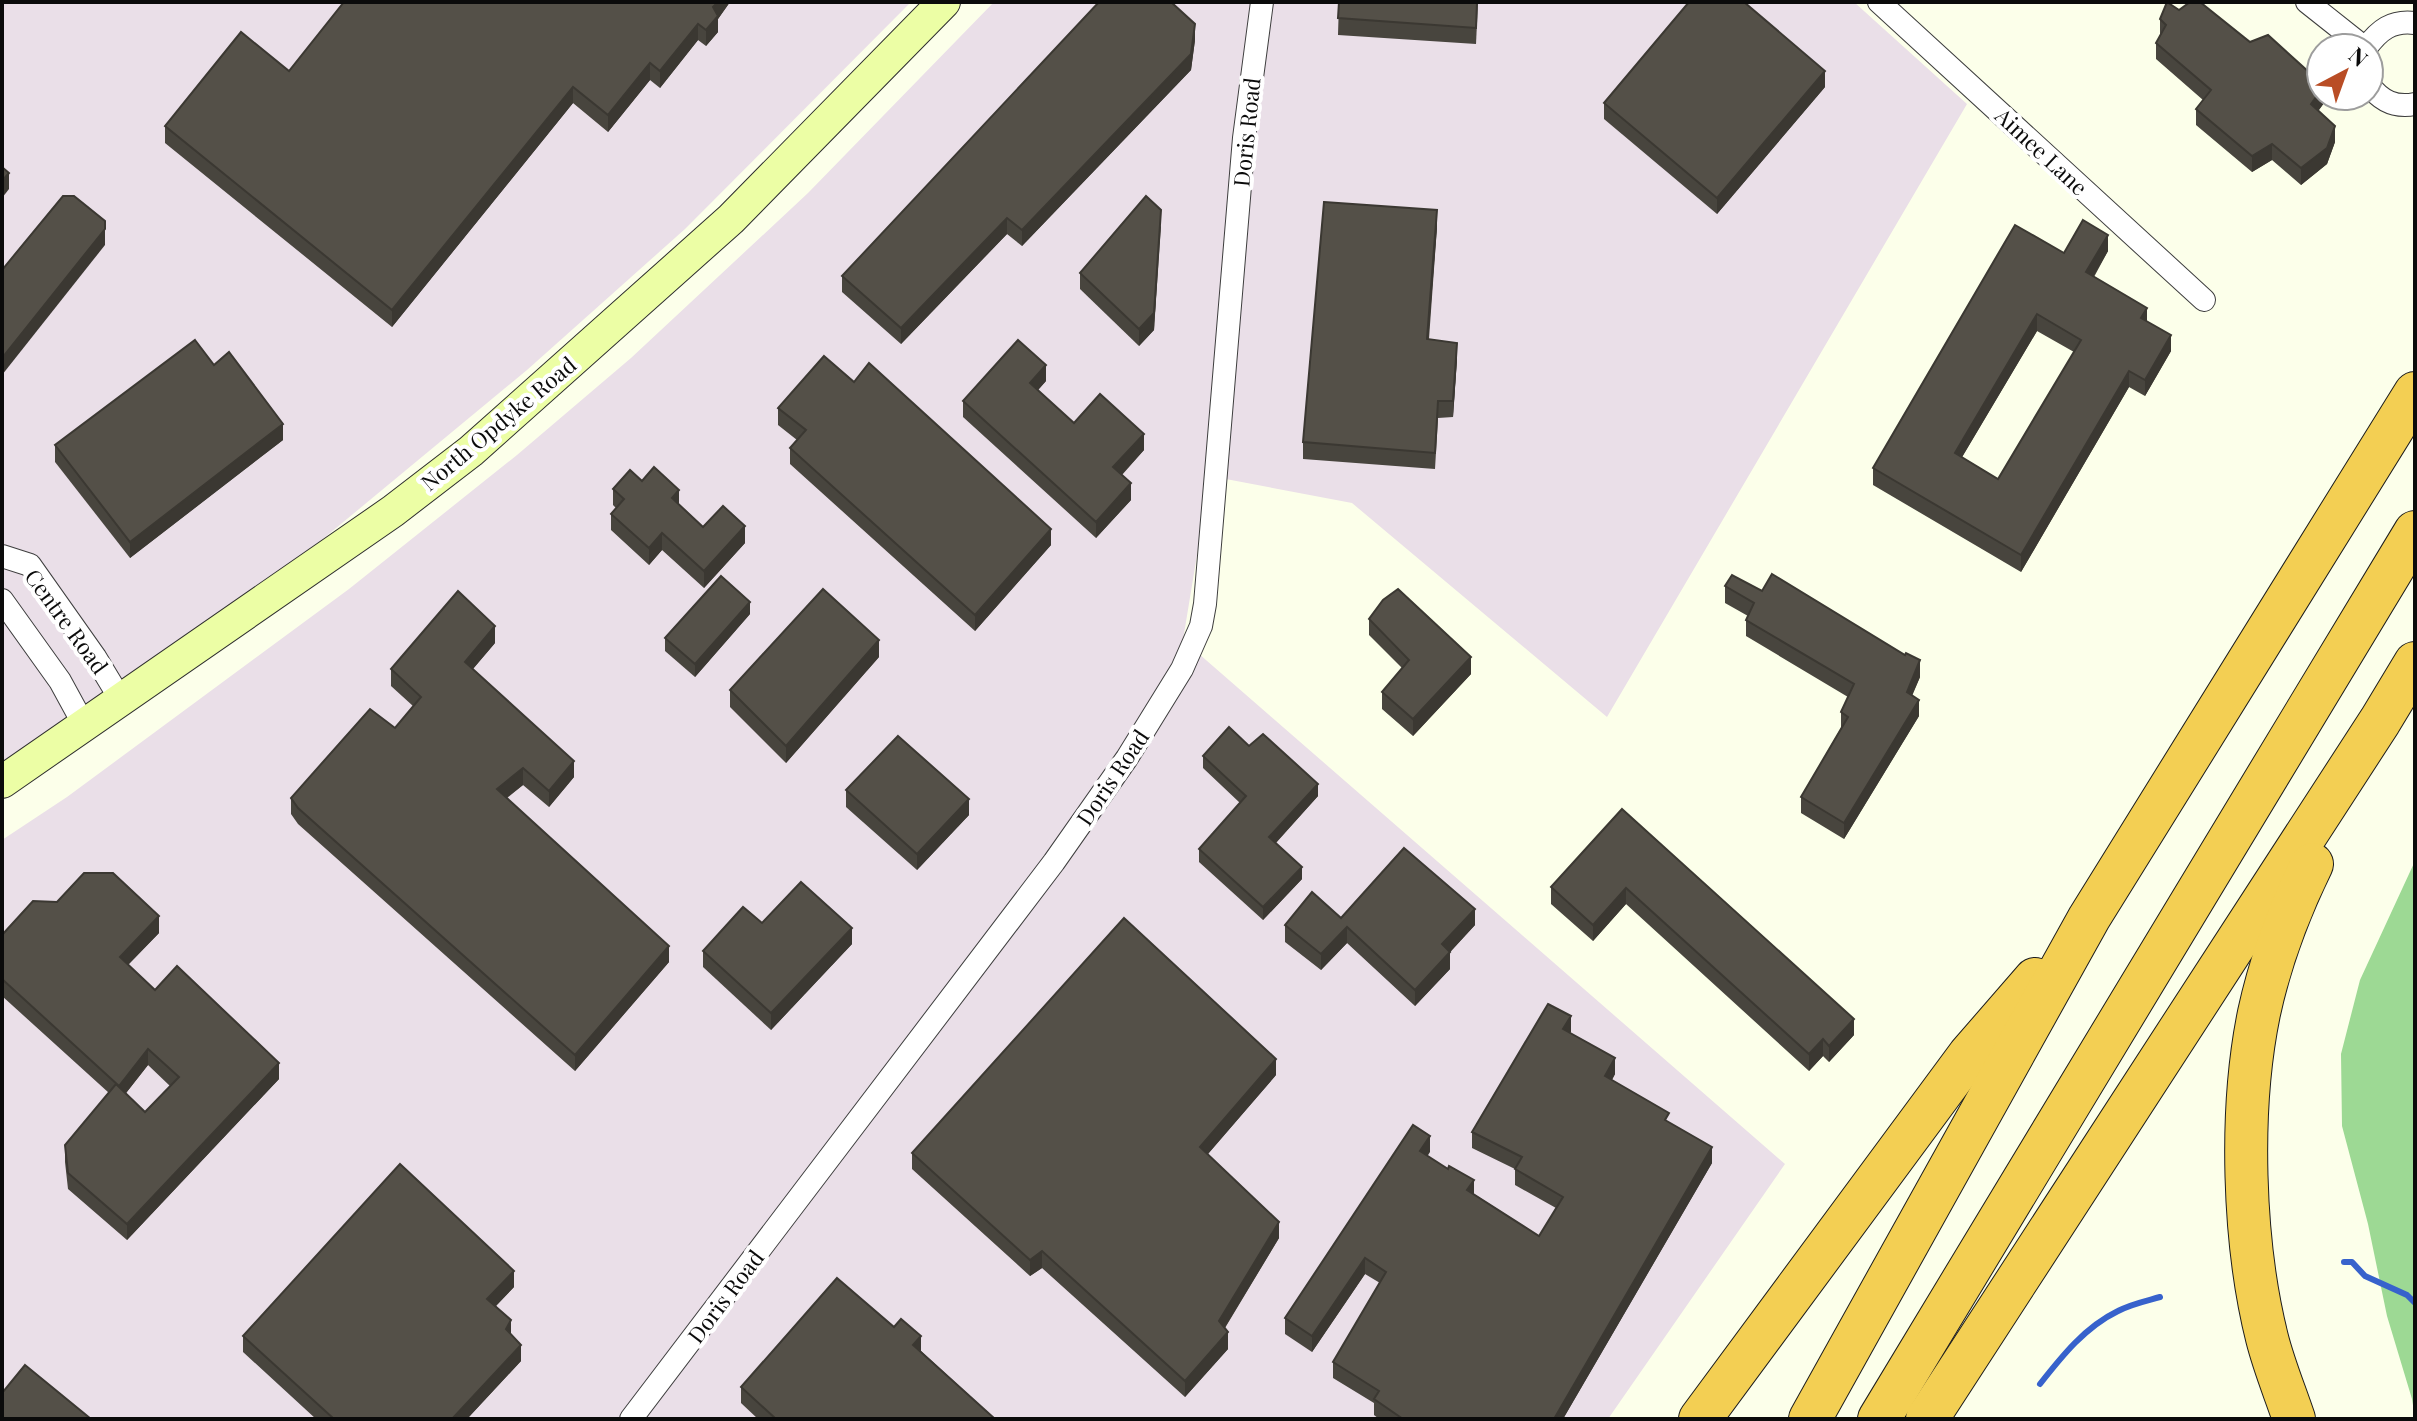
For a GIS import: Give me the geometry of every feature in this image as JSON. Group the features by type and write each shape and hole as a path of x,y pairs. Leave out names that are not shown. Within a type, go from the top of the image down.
{"highway":[{"path":"1810,1419 2089,918 2415,393"},
{"path":"1879,1419 2415,532"},
{"path":"1927,1419 2415,663"},
{"path":"2294,1419 2267,1338 2248,1229 2247,1111 2259,1013 2290,910 2380,721"},
{"path":"1700,1419 1969,1055 2089,918"}],"main road":[{"name":"North Opdyke Road","path":"2,782 393,511 471,451 731,219 944,2"}],"street":[{"name":"Doris Road","path":"631,1419 1054,862 1127,758 1182,669 1201,626 1205,604 1244,138 1262,2"},
{"name":"Aimee Lane","path":"1879,2 2204,300"},
{"path":"2307,2 2345,32"},
{"path":"2377,32 2390,25 2415,23"},
{"path":"2385,100 2404,106 2415,104"},
{"name":"Centre Road","path":"2,556 30,565 95,657 121,700"},
{"name":"Centre Road","path":"2,600 60,681 84,725"}],"shaded area":[{"path":"2,2 911,2 685,229 527,370 324,538 189,638 2,766"},
{"path":"994,2 1854,2 1967,104 1607,717 1352,503 1210,476 1183,640 1785,1164 1608,1419 2,1419 2,840 67,797 349,589 517,455 631,358 808,193"}],"green space":[{"path":"2415,861 2415,1418 2387,1316 2368,1224 2342,1126 2341,1054 2360,980"}],"building":[{"path":"344,2 718,2 713,7 718,16 706,30 698,24 660,71 650,63 608,115 573,87 392,310 165,126 241,32 289,71"},
{"path":"1099,2 1171,2 1195,24 1191,54 1022,230 1007,218 901,328 842,276"},
{"path":"1339,2 1477,2 1476,28 1338,18"},
{"path":"1689,2 1744,2 1825,71 1717,198 1604,103"},
{"path":"2167,2 2179,10 2190,2 2200,2 2250,42 2268,35 2305,69 2305,112 2320,112 2335,126 2327,148 2301,168 2272,144 2252,156 2196,109 2211,90 2156,43 2166,25 2160,19"},
{"path":"2,167 9,173 2,181"},
{"path":"63,196 74,196 105,221 105,229 2,358 2,270"},
{"path":"1146,196 1161,210 1154,313 1139,329 1080,273"},
{"path":"1324,202 1437,210 1427,339 1457,343 1453,401 1438,401 1435,453 1303,442"},
{"path":"2083,220 2108,235 2086,272 2147,308 2141,318 2171,335 2145,380 2129,371 2021,555 1873,468 2015,225 2064,253","holes":["2037,314 2081,340 1998,479 1955,453"]},
{"path":"195,340 214,365 229,352 283,424 130,542 55,445"},
{"path":"1018,340 1046,365 1030,383 1074,423 1100,394 1144,434 1113,467 1131,483 1096,522 963,401"},
{"path":"824,356 854,382 869,363 1051,529 975,615 790,448 806,430 778,408"},
{"path":"654,467 679,490 672,498 703,527 723,506 745,526 704,571 662,533 649,548 611,514 624,499 613,489 630,470 642,481"},
{"path":"1772,574 1905,655 1920,660 1907,692 1919,700 1844,823 1801,797 1848,717 1841,712 1854,684 1746,620 1754,603 1725,586 1732,575 1762,591"},
{"path":"721,576 750,602 695,664 665,638"},
{"path":"823,589 879,640 786,746 730,690"},
{"path":"1398,589 1471,657 1413,719 1382,692 1409,660 1369,619 1383,600"},
{"path":"458,591 495,626 465,662 574,761 549,791 523,768 497,789 669,946 575,1055 298,808 291,798 370,709 395,728 421,697 391,669"},
{"path":"1229,727 1249,746 1263,734 1318,784 1269,837 1302,867 1263,907 1199,849 1246,796 1203,756"},
{"path":"898,736 969,799 917,854 846,790"},
{"path":"1622,809 1854,1019 1829,1046 1823,1039 1809,1054 1626,888 1593,925 1551,887"},
{"path":"1404,848 1475,909 1442,944 1450,952 1415,990 1347,927 1321,954 1285,925 1312,892 1341,918"},
{"path":"84,873 113,873 159,916 120,957 155,990 177,966 279,1063 127,1224 68,1173 65,1145 116,1084 145,1112 179,1077 148,1049 119,1086 2,979 2,935 33,901 57,902"},
{"path":"801,882 852,928 771,1013 703,951 743,907 762,923"},
{"path":"1124,918 1276,1059 1200,1147 1279,1222 1219,1321 1228,1332 1185,1381 1042,1251 1030,1260 912,1153"},
{"path":"1548,1004 1571,1016 1563,1029 1615,1058 1605,1076 1669,1113 1665,1120 1712,1147 1554,1419 1403,1419 1374,1399 1379,1391 1333,1362 1386,1272 1365,1258 1312,1336 1285,1318 1413,1125 1430,1136 1420,1151 1448,1169 1449,1166 1474,1180 1467,1190 1539,1236 1563,1197 1515,1169 1522,1157 1472,1132"},
{"path":"400,1164 514,1271 487,1299 511,1320 506,1329 521,1345 452,1419 334,1419 243,1336"},
{"path":"837,1278 894,1327 901,1319 921,1336 913,1345 995,1419 776,1419 741,1387"},
{"path":"25,1365 91,1419 2,1419 2,1393"}],"waterway":[{"path":"2344,1262 2352,1262 2365,1276 2407,1295 2415,1303"},
{"path":"2040,1384 2095,1325 2123,1309 2160,1297"}]}
